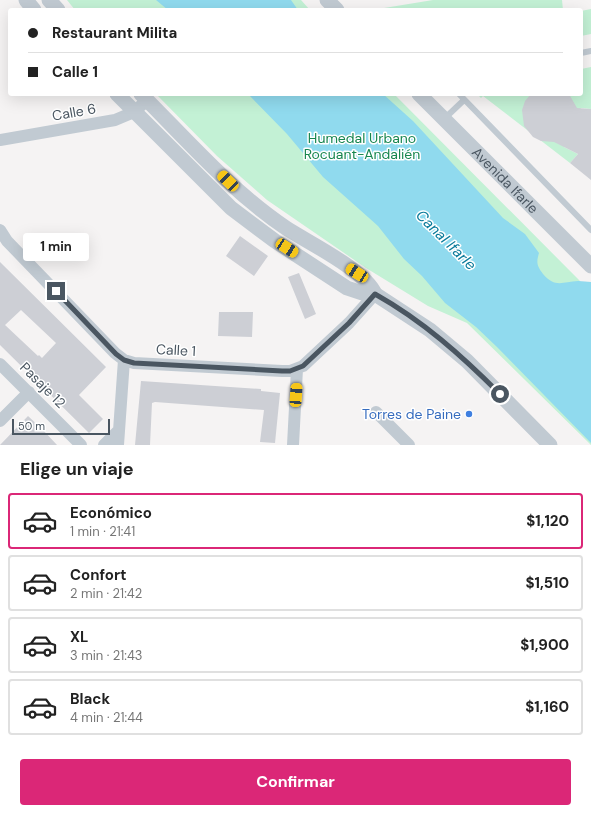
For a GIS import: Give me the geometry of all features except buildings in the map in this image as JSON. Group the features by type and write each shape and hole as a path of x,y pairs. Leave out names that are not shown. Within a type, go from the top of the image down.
{"street":[{"path":"26,0 32,8"},
{"path":"49,0 56,8"},
{"path":"327,0 335,8"},
{"path":"119,96 226,203 260,231 347,288 362,293 375,294"},
{"name":"Avenida Ifarle","path":"421,96 589,260"},
{"path":"144,97 248,199 270,217 364,278 375,294 412,317 449,345 550,445"},
{"name":"Calle 6","path":"0,140 107,121 134,112 144,97"},
{"path":"0,231 7,241 116,354 124,360 118,445"},
{"path":"294,444 297,369 308,362 349,323 375,294"},
{"name":"Calle 1","path":"124,360 134,363 282,371 297,369"},
{"name":"Pasaje 12","path":"0,364 81,445"},
{"path":"0,421 29,392"},
{"path":"376,412 409,445"},
{"path":"104,445 119,430"}],"lane":[{"path":"461,96 591,230"},
{"path":"444,119 464,100"}],"green space":[{"path":"67,0 301,0 308,8 73,8"},
{"path":"433,0 562,0 563,8 384,8"},
{"path":"591,9 591,34 583,36 583,11"},
{"path":"591,67 591,109 581,108 564,147 578,154 570,163 483,96 583,96 583,69"},
{"name":"Humedal Urbano Rocuant-Andalién","path":"158,96 396,96 579,280 591,294 591,445 467,323 428,306 366,268 267,200 217,156"}],"water":[{"path":"156,0 291,0 297,8 166,8"},
{"name":"Humedal Urbano Rocuant-Andalién","path":"250,96 385,96 413,121 503,218 525,234 539,253 537,262 538,266 547,278 555,283 578,281 591,282 591,443 497,347 476,327 445,303 422,276 404,259 378,226 323,177 287,134"}],"place":[{"name":"Torres de Paine","path":"469,414"}],"route":[{"path":"56,291 116,354 129,362 282,371 297,369 308,362 361,311 375,294 412,317 449,345 500,394"}],"water label":[{"name":"Canal Ifarle","path":"446,240"}]}
